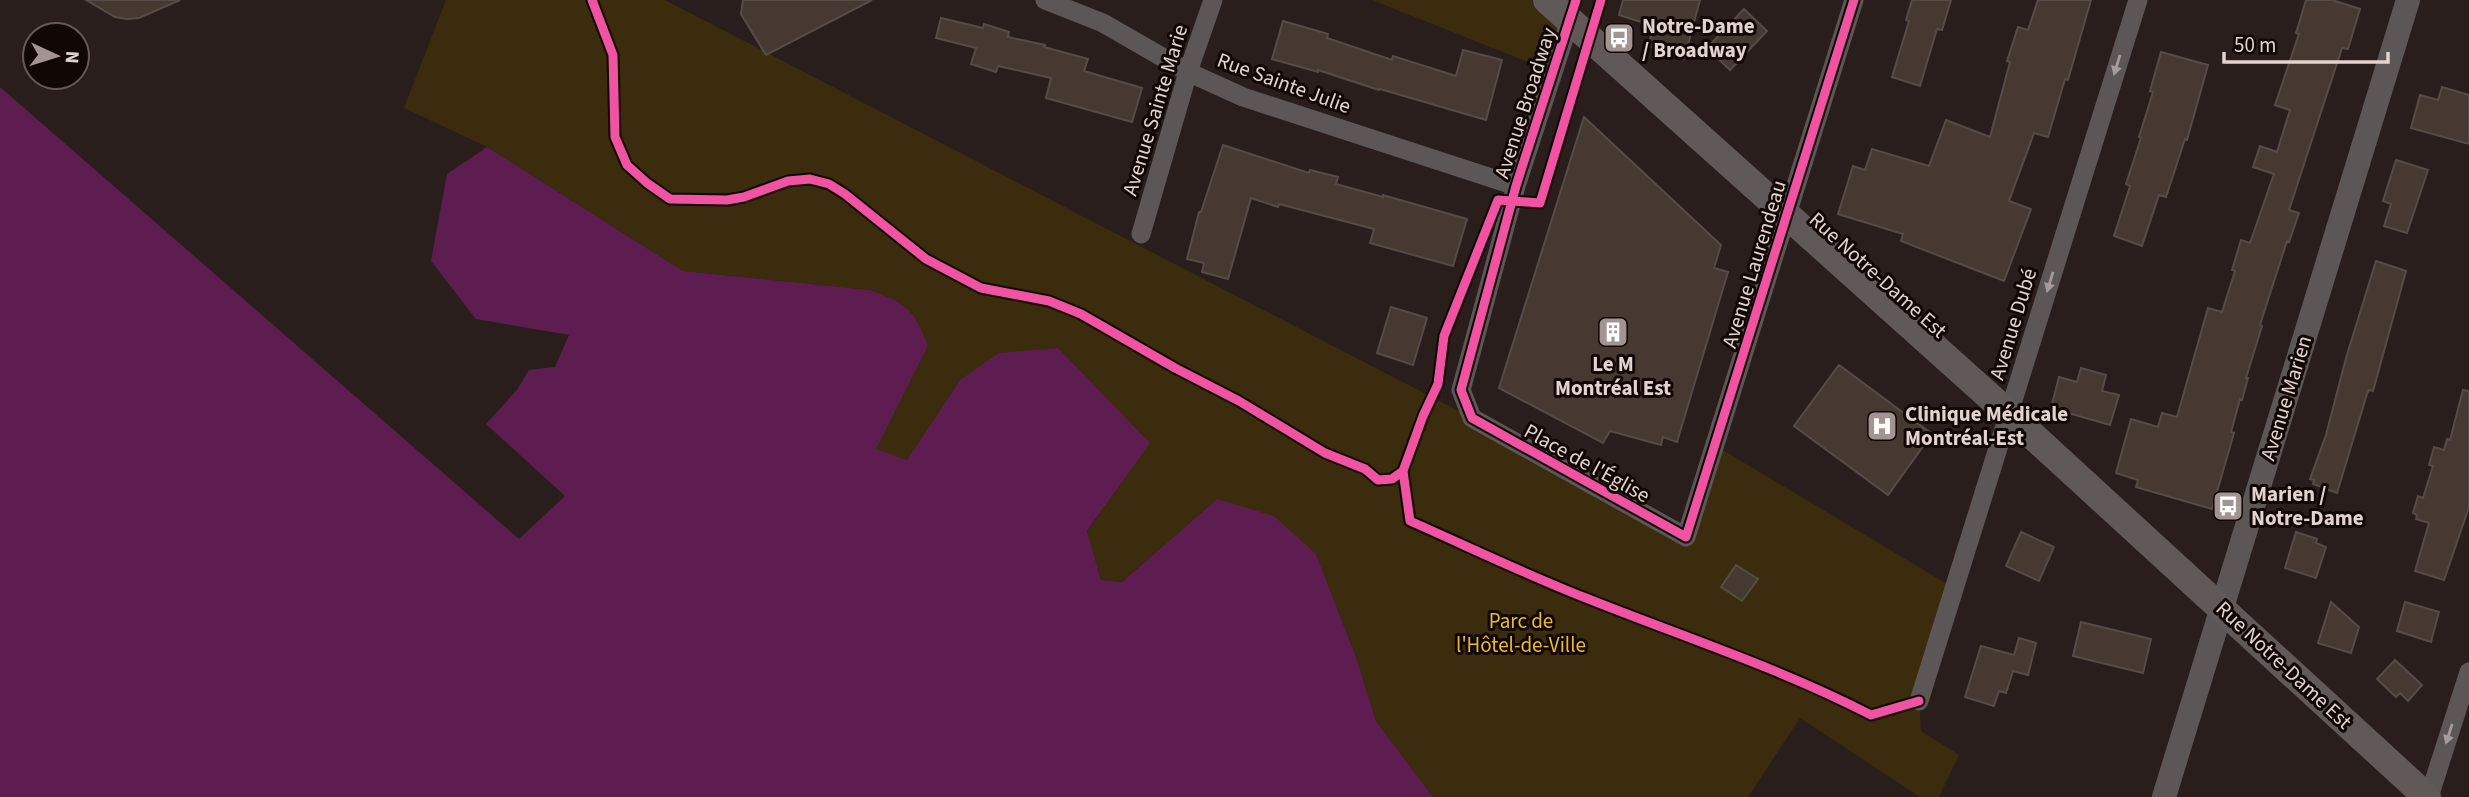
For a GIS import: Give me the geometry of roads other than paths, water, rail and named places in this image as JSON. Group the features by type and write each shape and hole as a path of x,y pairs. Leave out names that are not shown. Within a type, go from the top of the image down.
{"main road":[{"name":"Rue Notre-Dame Est","path":"1547,0 1573,10 1787,216 2009,414 2428,797"}],"street":[{"name":"Rue Sainte Julie","path":"1045,0 1103,23 1188,72 1243,97 1517,186"},
{"name":"Avenue Sainte Marie","path":"1141,234 1188,72 1213,0"},
{"name":"Avenue Laurendeau","path":"1686,537 1854,0"},
{"name":"Avenue Dubé","path":"1919,701 2138,0"},
{"name":"Avenue Marien","path":"2164,797 2409,0"},
{"name":"Avenue Broadway","path":"1472,418 1461,390 1517,186 1573,10"},
{"name":"Place de l'Église","path":"1472,418 1686,537"},
{"path":"2428,797 2469,672"}],"place":[{"name":"Notre-Dame / Broadway","path":"1619,38"},
{"name":"Le M Montréal Est","path":"1613,332"},
{"name":"Clinique Médicale Montréal-Est","path":"1882,426"},
{"name":"Marien / Notre-Dame","path":"2228,506"}],"park label":[{"name":"Parc de l'Hôtel-de-Ville","path":"1521,633"}]}
